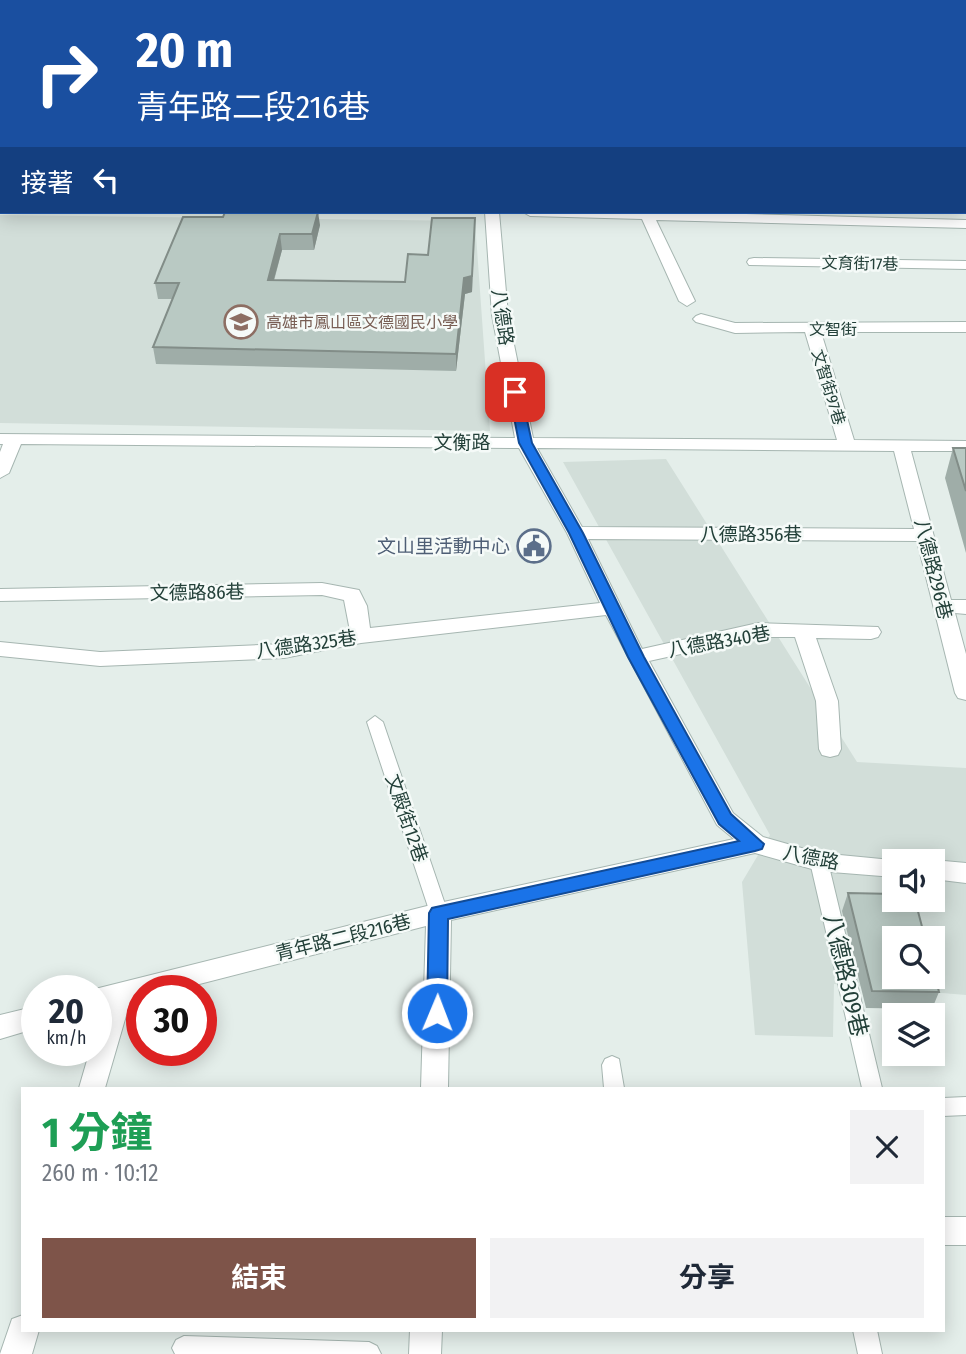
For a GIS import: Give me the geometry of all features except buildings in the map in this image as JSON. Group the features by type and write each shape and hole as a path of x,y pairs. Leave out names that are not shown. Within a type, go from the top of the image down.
{"street":[{"name":"八德路","path":"492,214 500,315 525,443 576,533 636,657 725,819 755,844 819,862 882,867"},
{"path":"646,214 687,300"},
{"path":"694,214 966,224"},
{"name":"文育街17巷","path":"754,262 966,265"},
{"name":"文智街","path":"701,319 735,328 966,327"},
{"name":"文智街97巷","path":"812,329 847,445"},
{"name":"文衡路","path":"7,439 966,446"},
{"path":"0,473 7,439"},
{"name":"八德路296巷","path":"901,445 966,693"},
{"name":"八德路356巷","path":"576,533 926,535"},
{"name":"文德路86巷","path":"0,595 322,589 352,594 357,606 360,636"},
{"path":"943,606 966,607"},
{"name":"八德路325巷","path":"0,649 100,659 284,651 360,636 611,608"},
{"name":"八德路340巷","path":"636,657 758,630 871,632"},
{"path":"803,630 827,701 830,749"},
{"name":"青年路二段216巷","path":"112,995 439,913 755,844"},
{"path":"945,871 966,873"},
{"path":"435,1087 439,913"},
{"path":"0,1027 21,1021"},
{"path":"92,1087 96,1066"},
{"path":"945,1231 966,1231"},
{"path":"16,1354 22,1332"},
{"path":"425,1354 426,1332"}],"lane":[{"name":"文殿街12巷","path":"375,722 439,913"},
{"name":"八德路309巷","path":"819,862 872,1087"},
{"path":"612,1065 614,1087"},
{"path":"945,1107 966,1106"},
{"path":"865,1332 870,1354"},
{"path":"184,1348 369,1354"}],"shaded area":[{"name":"高雄市鳳山區文德國民小學","path":"0,215 475,221 490,431 0,423"},
{"path":"666,459 857,762 966,768 966,995 894,989 945,989 945,926 882,926 882,988 834,984 833,1037 755,1035 742,882 770,835 563,462"}],"place":[{"name":"高雄市鳳山區文德國民小學","path":"241,322"},
{"name":"文山里活動中心","path":"534,546"}],"route":[{"path":"437,1013 439,913 755,844 725,819 636,657 576,533 525,443 515,392"}]}
